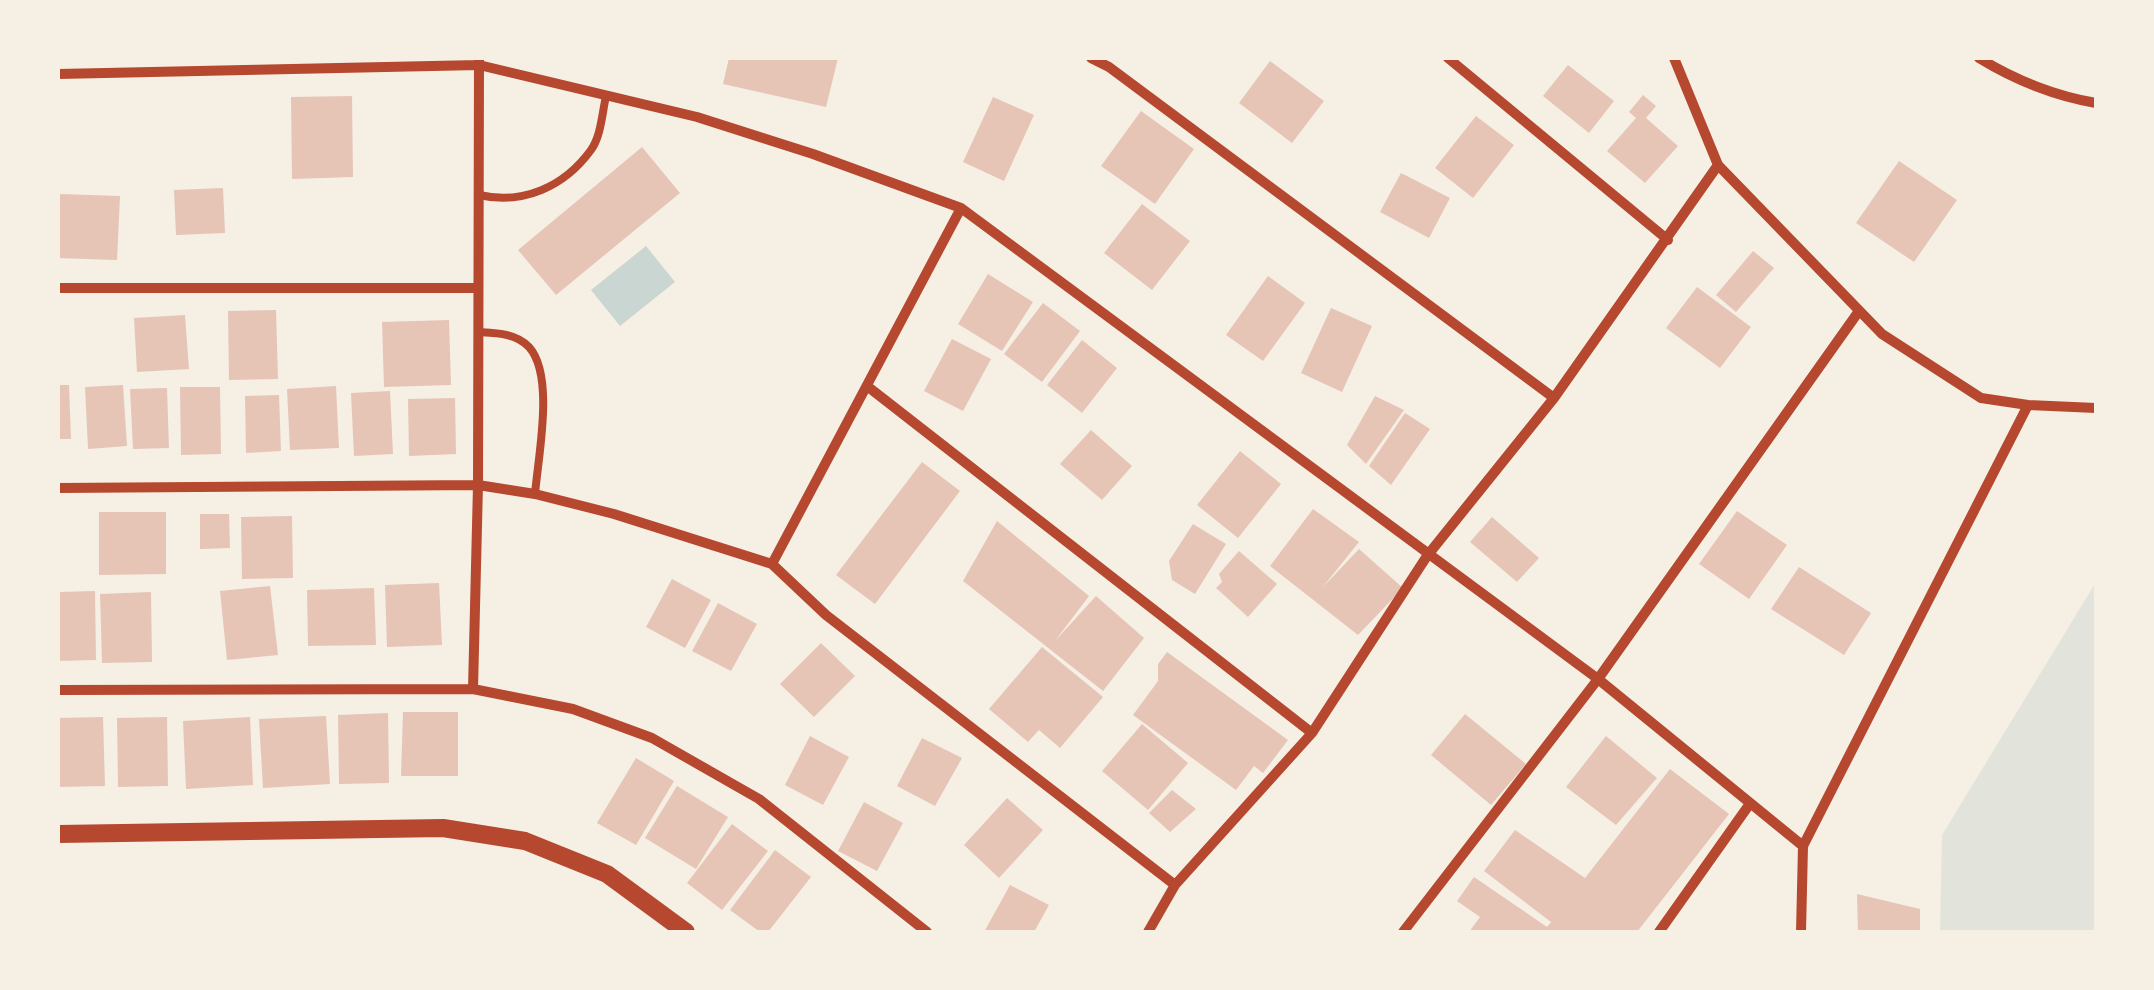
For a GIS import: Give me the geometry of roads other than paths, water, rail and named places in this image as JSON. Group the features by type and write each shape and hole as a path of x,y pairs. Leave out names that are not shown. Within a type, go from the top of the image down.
{"street":[{"path":"1091,58 1110,67 1554,398"},
{"path":"1448,58 1668,240"},
{"path":"1674,58 1718,165 1882,334 1981,398 2096,408"},
{"path":"1979,58 2066,98 2096,103"},
{"path":"58,74 479,61 697,117 962,208 1598,679 1803,846"},
{"path":"473,689 478,484 479,61"},
{"path":"1148,932 1175,885 1312,733 1427,556 1554,398 1718,165"},
{"path":"772,564 962,208"},
{"path":"58,288 478,288"},
{"path":"1404,932 1598,679 1858,311"},
{"path":"867,386 1312,733"},
{"path":"1801,932 1803,846 2028,405"},
{"path":"58,488 478,484 614,514 772,564 826,614 1175,885"},
{"path":"58,690 473,689 573,709 652,738 760,799 926,932"},
{"path":"1659,932 1749,805"},
{"path":"58,834 443,828 526,841 607,874 686,932"}],"lane":[{"path":"479,195 500,200 532,195 562,180 592,150 606,96"},
{"path":"478,332 506,334 528,346 537,360 544,393 535,494"}]}
